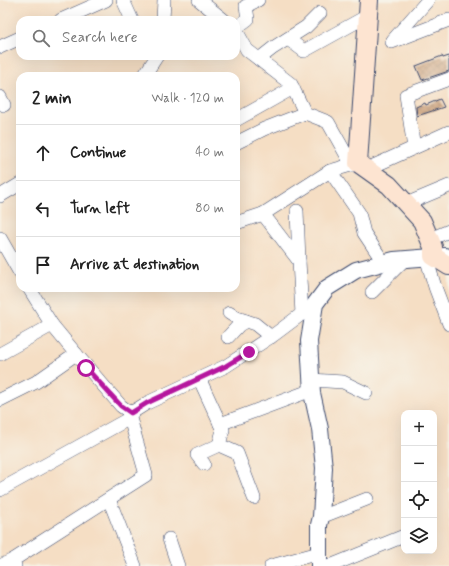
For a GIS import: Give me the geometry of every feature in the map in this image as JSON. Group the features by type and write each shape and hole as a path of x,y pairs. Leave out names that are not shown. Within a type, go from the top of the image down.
{"main road":[{"path":"369,7 359,166 389,185 422,221 436,256 449,266"}],"street":[{"path":"70,16 106,0"},
{"path":"123,0 130,16"},
{"path":"163,16 164,0"},
{"path":"199,0 219,16"},
{"path":"240,26 248,19 246,6 258,0"},
{"path":"428,0 392,42 449,20"},
{"path":"288,39 304,51 369,7"},
{"path":"259,60 274,48 306,27 320,13"},
{"path":"240,37 247,50 291,84 305,113"},
{"path":"0,47 16,40"},
{"path":"147,72 154,60"},
{"path":"414,148 406,95 449,79"},
{"path":"240,118 293,88"},
{"path":"240,141 264,129 305,113 328,122 359,166"},
{"path":"240,222 263,214 330,171 359,166 414,148 449,132"},
{"path":"330,171 359,213 364,233 384,263"},
{"path":"0,196 16,186"},
{"path":"406,204 449,186"},
{"path":"297,211 302,314"},
{"path":"263,214 299,260"},
{"path":"430,239 449,231"},
{"path":"0,238 16,266"},
{"path":"0,490 147,403 226,366 271,337 315,304 327,288 356,270 394,260 436,256 435,287 449,324"},
{"path":"372,292 405,259"},
{"path":"0,566 14,563 146,475 129,414 86,368 52,325 31,292"},
{"path":"271,566 319,560 319,525 321,516 324,468 320,429 312,385 309,341 315,304"},
{"path":"229,313 237,318 255,324 271,337"},
{"path":"228,337 239,325 246,321"},
{"path":"0,354 52,325"},
{"path":"0,400 36,382 76,354"},
{"path":"199,378 223,430 219,445"},
{"path":"220,424 312,385 343,382 366,393"},
{"path":"204,464 197,455 219,445 237,453 254,498"},
{"path":"109,499 135,566"},
{"path":"321,516 367,499"},
{"path":"330,566 401,537"},
{"path":"169,539 178,566"}],"building":[{"path":"442,56 443,58 449,56 449,71 422,80 416,66"},
{"path":"440,99 444,107 417,116 416,107 425,103 426,105"}],"route":[{"path":"86,368 121,406 131,413 147,403 226,366 249,352"}]}
